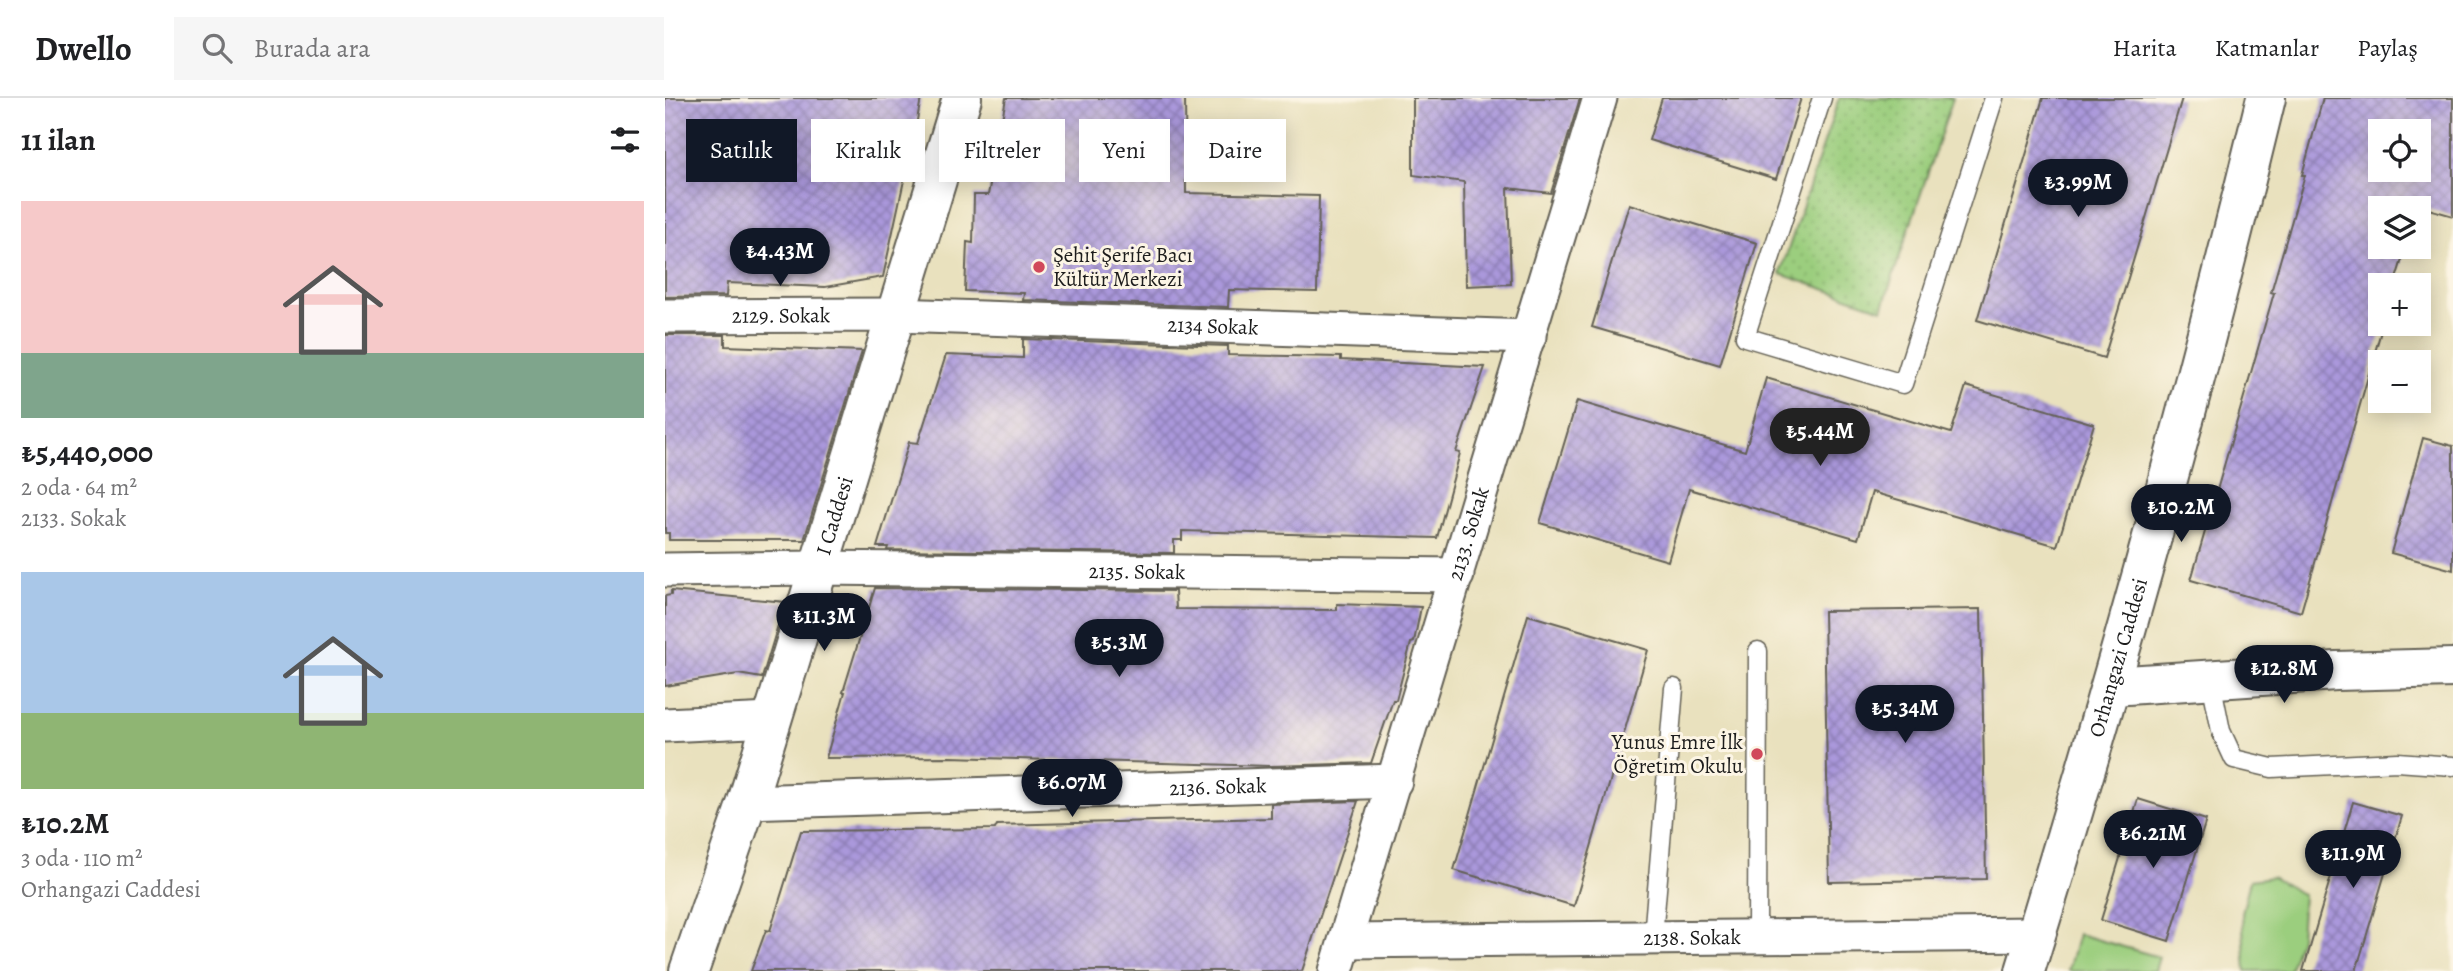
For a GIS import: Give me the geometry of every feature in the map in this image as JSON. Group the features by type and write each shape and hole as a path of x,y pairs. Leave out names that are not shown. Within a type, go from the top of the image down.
{"street":[{"name":"I Caddesi","path":"689,971 747,802 963,98"},
{"name":"2133. Sokak","path":"1342,956 1600,98"},
{"name":"Orhangazi Caddesi","path":"2025,971 2112,686 2266,98"},
{"name":"2129. Sokak","path":"665,316 896,315"},
{"name":"2134 Sokak","path":"896,315 1529,337"},
{"name":"2135. Sokak","path":"665,570 818,568 1457,575"},
{"path":"2112,686 2336,671 2453,668"},
{"path":"665,725 772,720"},
{"name":"2136. Sokak","path":"747,802 1395,781"},
{"name":"2138. Sokak","path":"1342,956 1653,937 2037,934"}],"lane":[{"path":"1822,98 1745,337 1903,384 1994,98"},
{"path":"1757,936 1758,651"},
{"path":"2211,681 2221,731 2234,759 2271,768 2397,762 2453,766"},
{"path":"1653,937 1674,688"}],"green space":[{"path":"1839,98 1953,98 1882,309 1780,274"},
{"path":"2272,877 2303,895 2300,938 2289,971 2246,971 2242,914 2250,880"},
{"path":"2078,934 2159,957 2155,971 2068,971"}],"building":[{"path":"665,98 921,98 917,119 811,119 811,182 904,182 883,277 825,287 727,283 726,296 665,297"},
{"path":"1006,98 1185,98 1186,193 1319,196 1317,292 1229,290 1228,307 1023,300 1024,293 965,291 967,242 973,243 974,195 988,195 990,182 1065,182 1065,119 1002,119"},
{"path":"1413,98 1580,98 1551,193 1508,188 1511,284 1466,286 1464,182 1413,175"},
{"path":"1662,98 1801,98 1776,179 1649,140"},
{"path":"2043,98 2182,98 2104,358 1977,320"},
{"path":"2323,98 2453,98 2453,216 2431,210 2431,196 2368,196 2368,259 2402,259 2398,273 2368,273 2368,336 2380,336 2376,350 2368,350 2368,377 2301,612 2191,580 2274,293 2271,292 2305,175 2302,175"},
{"path":"1629,204 1757,243 1720,365 1592,327"},
{"path":"665,335 725,335 725,346 862,351 804,540 669,540 669,533 665,533"},
{"path":"1023,339 1228,346 1228,355 1341,357 1341,360 1485,367 1456,452 1460,453 1437,538 1182,531 1182,540 1174,540 1174,553 887,550 888,547 877,547 909,442 918,443 946,355 1023,358"},
{"path":"1766,378 1951,433 1966,386 2094,424 2057,546 1872,492 1858,539 1689,489 1668,561 1540,523 1577,401 1745,451"},
{"path":"2423,438 2453,446 2453,570 2391,553"},
{"path":"875,588 1175,591 1176,609 1337,610 1337,604 1421,607 1414,642 1411,643 1396,700 1393,700 1371,763 1271,766 950,757 826,758"},
{"path":"671,591 785,602 762,678 738,674 665,686 665,596 671,595"},
{"path":"1981,609 1986,879 1829,882 1824,611"},
{"path":"1528,615 1648,650 1574,906 1454,870"},
{"path":"2138,799 2206,820 2169,941 2101,920"},
{"path":"1358,801 1302,971 751,971 766,930 770,931 801,831 995,829 997,825 1271,818 1271,804"},
{"path":"2353,802 2402,816 2356,971 2303,971"}],"place":[{"name":"Şehit Şerife Bacı Kültür Merkezi","path":"1039,267"},
{"name":"Yunus Emre İlk Öğretim Okulu","path":"1757,754"}]}
